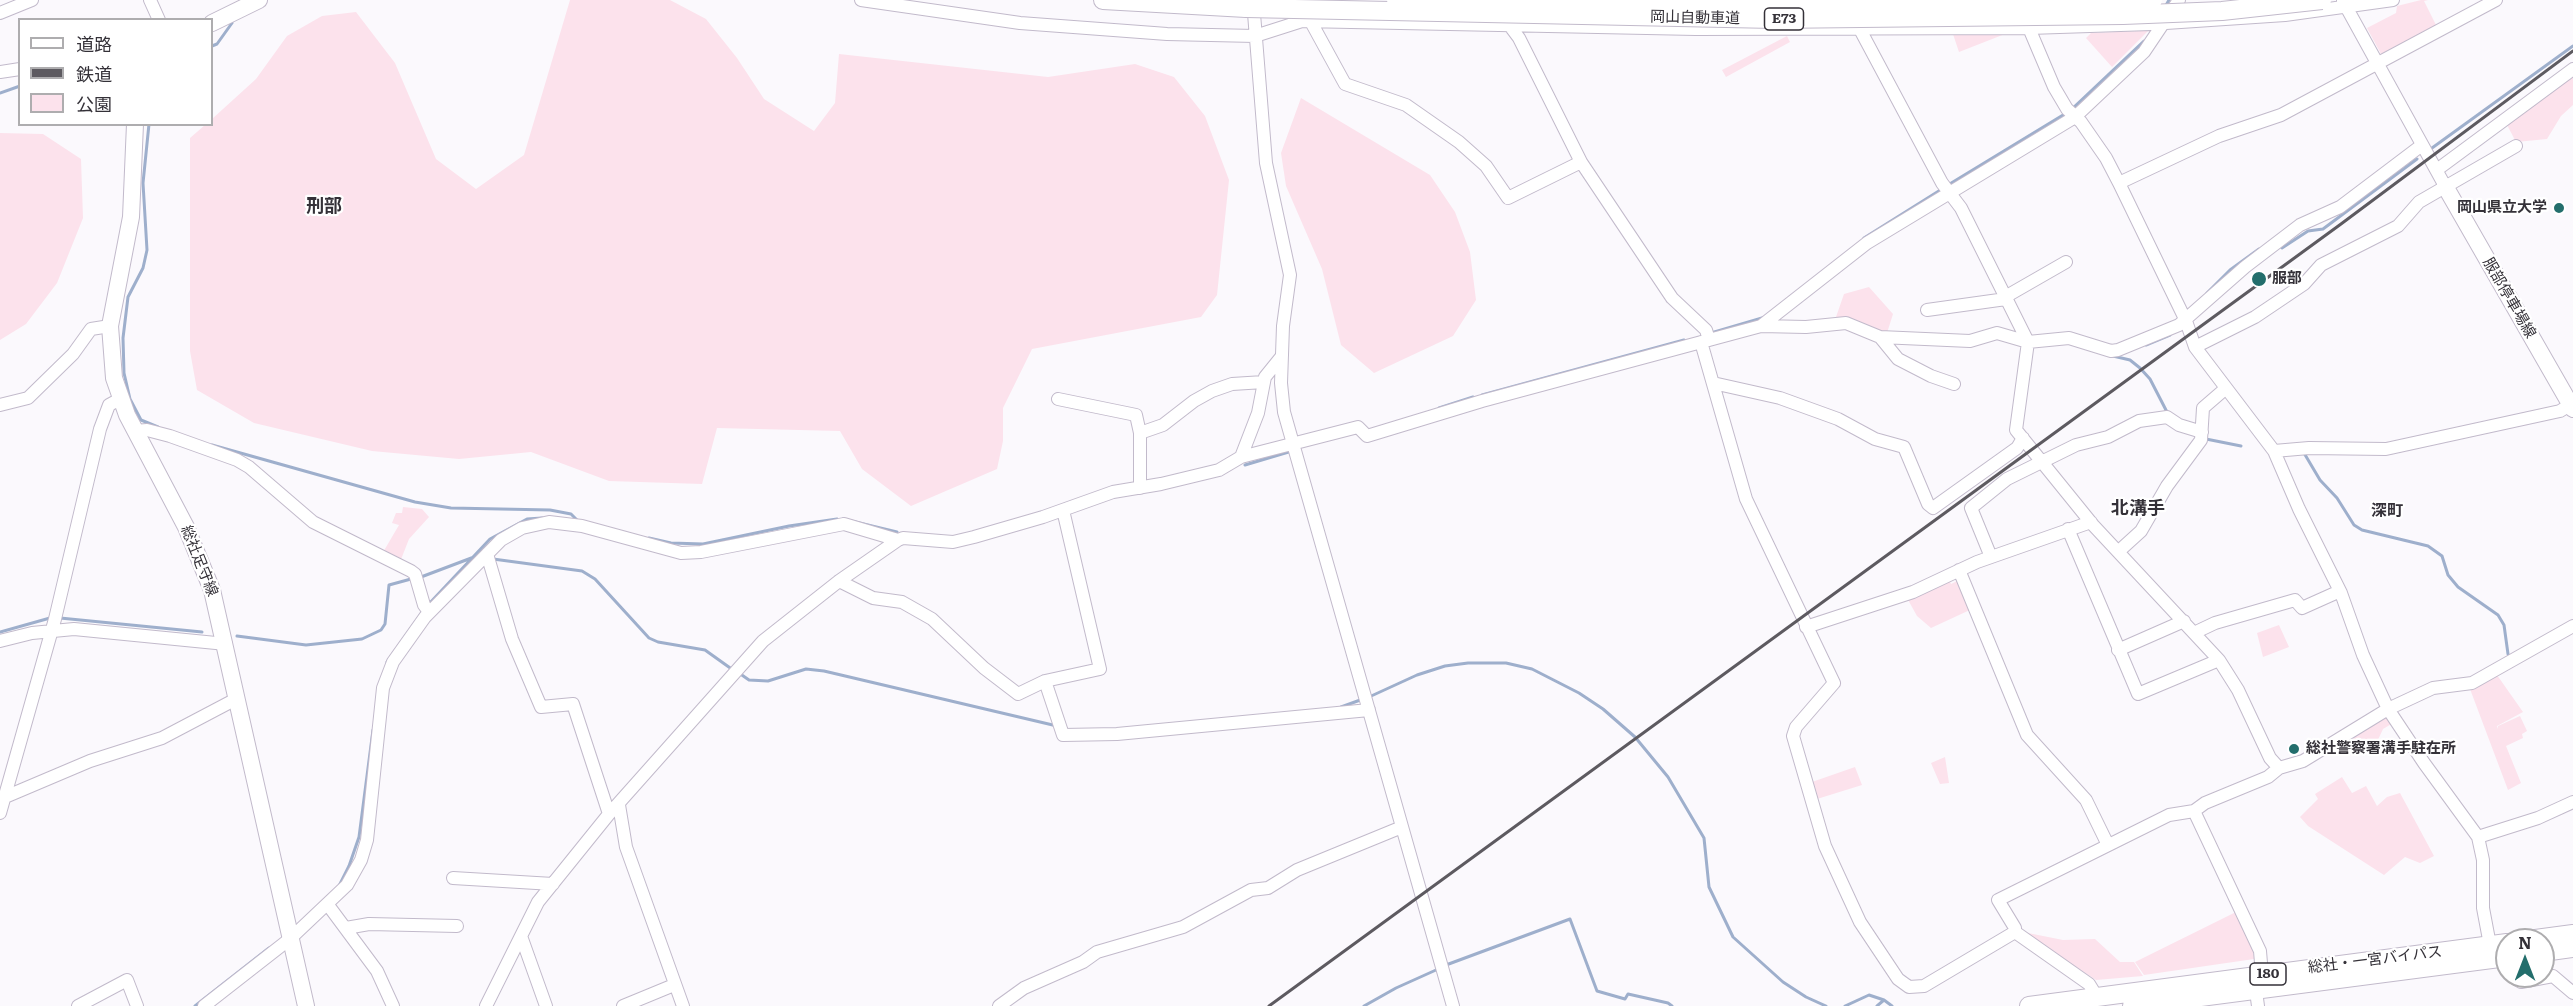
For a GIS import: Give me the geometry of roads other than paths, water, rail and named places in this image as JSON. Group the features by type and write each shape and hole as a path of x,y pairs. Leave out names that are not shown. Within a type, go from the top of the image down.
{"highway":[{"name":"岡山自動車道","path":"1103,0 1774,19 2123,15 2222,10 2322,0"},
{"name":"岡山自動車道","path":"1396,0 1766,6 2153,0"},
{"path":"2555,936 2573,934"},
{"path":"2555,950 2573,948"},
{"name":"総社・一宮バイパス","path":"2132,1006 2495,955"},
{"name":"総社・一宮バイパス","path":"2029,1006 2259,990"}],"main road":[{"path":"213,23 259,0"},
{"name":"総社足守線","path":"135,126 131,217 110,326 111,356 120,399 200,558 226,644 306,1006"},
{"name":"服部停車場線","path":"2445,186 2572,407"}],"street":[{"path":"0,13 32,0"},
{"path":"150,0 158,18"},
{"path":"861,0 1020,23 1167,34 1255,36 1302,21 1510,27 1860,29 2158,24 2285,15 2345,4 2393,0"},
{"path":"1299,0 1345,84 1406,105 1459,142 1486,166 1508,198 1581,162"},
{"path":"1496,0 1510,27 1519,38 1581,162 1672,298 1706,337 1713,383 1746,500 1834,682 1796,727 1793,736 1825,846 1860,922 1902,983 1910,987 1924,986 2015,932"},
{"path":"1845,0 1946,189 1961,208 2028,344 2016,430 2091,522 2196,632 2218,660 2238,690 2270,758 2279,768"},
{"path":"2018,0 2042,63 2071,113 2106,158 2186,321 2195,347 2274,452 2340,591 2363,655 2388,709 2424,764 2478,837 2484,860 2482,908 2495,936"},
{"path":"1761,326 1868,243 1946,189 2071,113 2144,52 2158,24 2179,0"},
{"path":"2119,183 2229,132 2281,115 2496,0"},
{"path":"1250,4 1266,163 1290,275 1283,326 1282,398 1293,447 1453,1006"},
{"path":"2345,4 2422,146 2438,169 2445,186"},
{"path":"0,72 18,69"},
{"path":"2438,169 2573,69"},
{"path":"486,1006 538,902 609,814 763,641 840,581 898,540 903,538 953,542 1063,510 1113,492 1219,470 1241,457 1293,447 1358,427 1367,436 1706,337 1761,326 1806,327 1842,322 1880,337 1970,341 1997,333 2028,344 2069,338 2110,351 2153,337 2186,321 2244,267 2300,225 2340,207 2422,146"},
{"path":"2195,347 2255,317 2304,284 2321,265 2398,226 2419,202 2516,146"},
{"path":"1927,310 2006,298 2066,262"},
{"path":"0,405 28,398 73,354 91,329 110,326"},
{"path":"1880,337 1898,360 1954,384"},
{"path":"1241,457 1258,413 1264,382 1282,356"},
{"path":"1140,433 1163,425 1194,401 1212,391 1232,384 1264,382"},
{"path":"1713,383 1780,398 1838,418 1875,439 1904,447 1928,504 1933,508 2017,448 2023,438"},
{"path":"2119,551 2141,531 2167,486 2201,440 2203,408 2225,389"},
{"path":"0,813 54,622 100,429 110,405 120,399"},
{"path":"1058,399 1137,415 1140,433 1140,488"},
{"path":"2274,452 2309,448 2386,449 2572,407"},
{"path":"1991,557 1971,508 2007,479 2076,445 2108,437 2139,421 2150,418 2167,417 2179,425 2202,432"},
{"path":"135,431 147,430 170,436 237,460 313,522 416,578 427,609"},
{"path":"840,581 873,598 902,602 932,619 984,668 1018,694 1045,681 1100,669 1063,510"},
{"path":"204,1006 291,938 347,885 361,860 367,840 383,688 393,662 427,609 501,540 522,528 549,522 582,526 681,553 701,552 844,524 898,540"},
{"path":"1806,627 1912,592 1991,557 2091,522"},
{"path":"2068,530 2138,694 2218,660"},
{"path":"487,554 512,639 541,707 573,704 609,814"},
{"path":"1959,570 2026,735 2086,800 2108,845"},
{"path":"2196,632 2215,623 2295,600 2302,608 2340,591"},
{"path":"2118,650 2184,621"},
{"path":"0,641 54,622 97,630 226,644"},
{"path":"2015,932 2016,928 1998,900 2169,815 2194,811 2205,803 2268,777 2279,768 2303,761 2388,709 2433,688 2472,683 2573,626"},
{"path":"1045,681 1061,729 1117,734 1368,708"},
{"path":"5,796 90,761 162,738 238,698"},
{"path":"2478,837 2538,818 2573,802"},
{"path":"619,805 626,847 683,1006"},
{"path":"2194,811 2260,951 2259,990"},
{"path":"999,1006 1024,987 1060,973 1097,952 1183,927 1251,890 1268,888 1297,870 1402,827"},
{"path":"453,878 553,884"},
{"path":"328,905 377,971 393,1006"},
{"path":"346,928 369,924 457,926"},
{"path":"2015,932 2088,984 2105,1000"},
{"path":"521,936 546,1006"},
{"path":"2555,978 2573,993"},
{"path":"78,1006 127,980 137,1006"},
{"path":"623,1006 674,985"}],"waterway":[{"path":"2165,7 2169,0"},
{"path":"213,46 217,44 232,23"},
{"path":"2073,108 2144,41"},
{"path":"2432,148 2573,46"},
{"path":"0,93 18,87"},
{"path":"1948,185 2068,112"},
{"path":"149,126 143,183 147,250 143,268 128,297 123,338 124,373 130,399 141,420 158,427"},
{"path":"2282,248 2308,231 2323,229 2417,159"},
{"path":"1864,238 1942,189"},
{"path":"2207,293 2230,270 2259,249"},
{"path":"1711,333 1762,318"},
{"path":"2146,345 2170,335"},
{"path":"1482,395 1684,340"},
{"path":"2113,356 2130,360 2140,368 2150,379 2167,412"},
{"path":"1439,408 1473,397"},
{"path":"2206,439 2241,446"},
{"path":"212,445 415,502 451,508 550,510 571,514 577,520"},
{"path":"1245,465 1292,451"},
{"path":"2304,453 2320,480 2337,498 2354,525 2362,530 2428,546 2442,556 2448,575 2458,587 2498,615 2504,625 2508,654"},
{"path":"427,606 490,539 527,519 542,518"},
{"path":"649,538 671,543 703,544 789,526 837,519"},
{"path":"843,519 897,532"},
{"path":"421,577 474,557"},
{"path":"493,559 582,571 595,579 649,638 658,642 705,650 733,670"},
{"path":"237,636 306,645 362,639 381,630 385,624 389,585 411,579"},
{"path":"387,662 423,611"},
{"path":"0,632 50,618"},
{"path":"60,618 202,632"},
{"path":"1369,697 1417,675 1445,666 1468,663 1506,663 1532,669 1579,693 1603,709 1635,737 1668,777 1704,838 1709,887 1733,937 1783,982 1806,997 1826,1006"},
{"path":"739,673 749,680 768,681 806,669 824,671 1057,726"},
{"path":"1341,707 1363,699"},
{"path":"339,886 359,837 373,730"},
{"path":"1446,965 1570,919 1597,991 1625,999 1628,994 1668,1003 1672,1006"},
{"path":"195,1006 269,948"},
{"path":"1364,1006 1436,970"},
{"path":"1845,1006 1869,995 1884,1000 1892,1006"},
{"path":"1877,1006 1884,1000"}],"railway":[{"path":"1269,1006 2341,224 2573,51"}],"place":[{"name":"岡山県立大学","path":"2559,208"},
{"name":"服部","path":"2259,279"},
{"name":"総社警察署溝手駐在所","path":"2294,749"}],"district":[{"name":"刑部","path":"324,207"},
{"name":"北溝手","path":"2138,509"},
{"name":"深町","path":"2387,511"}]}
